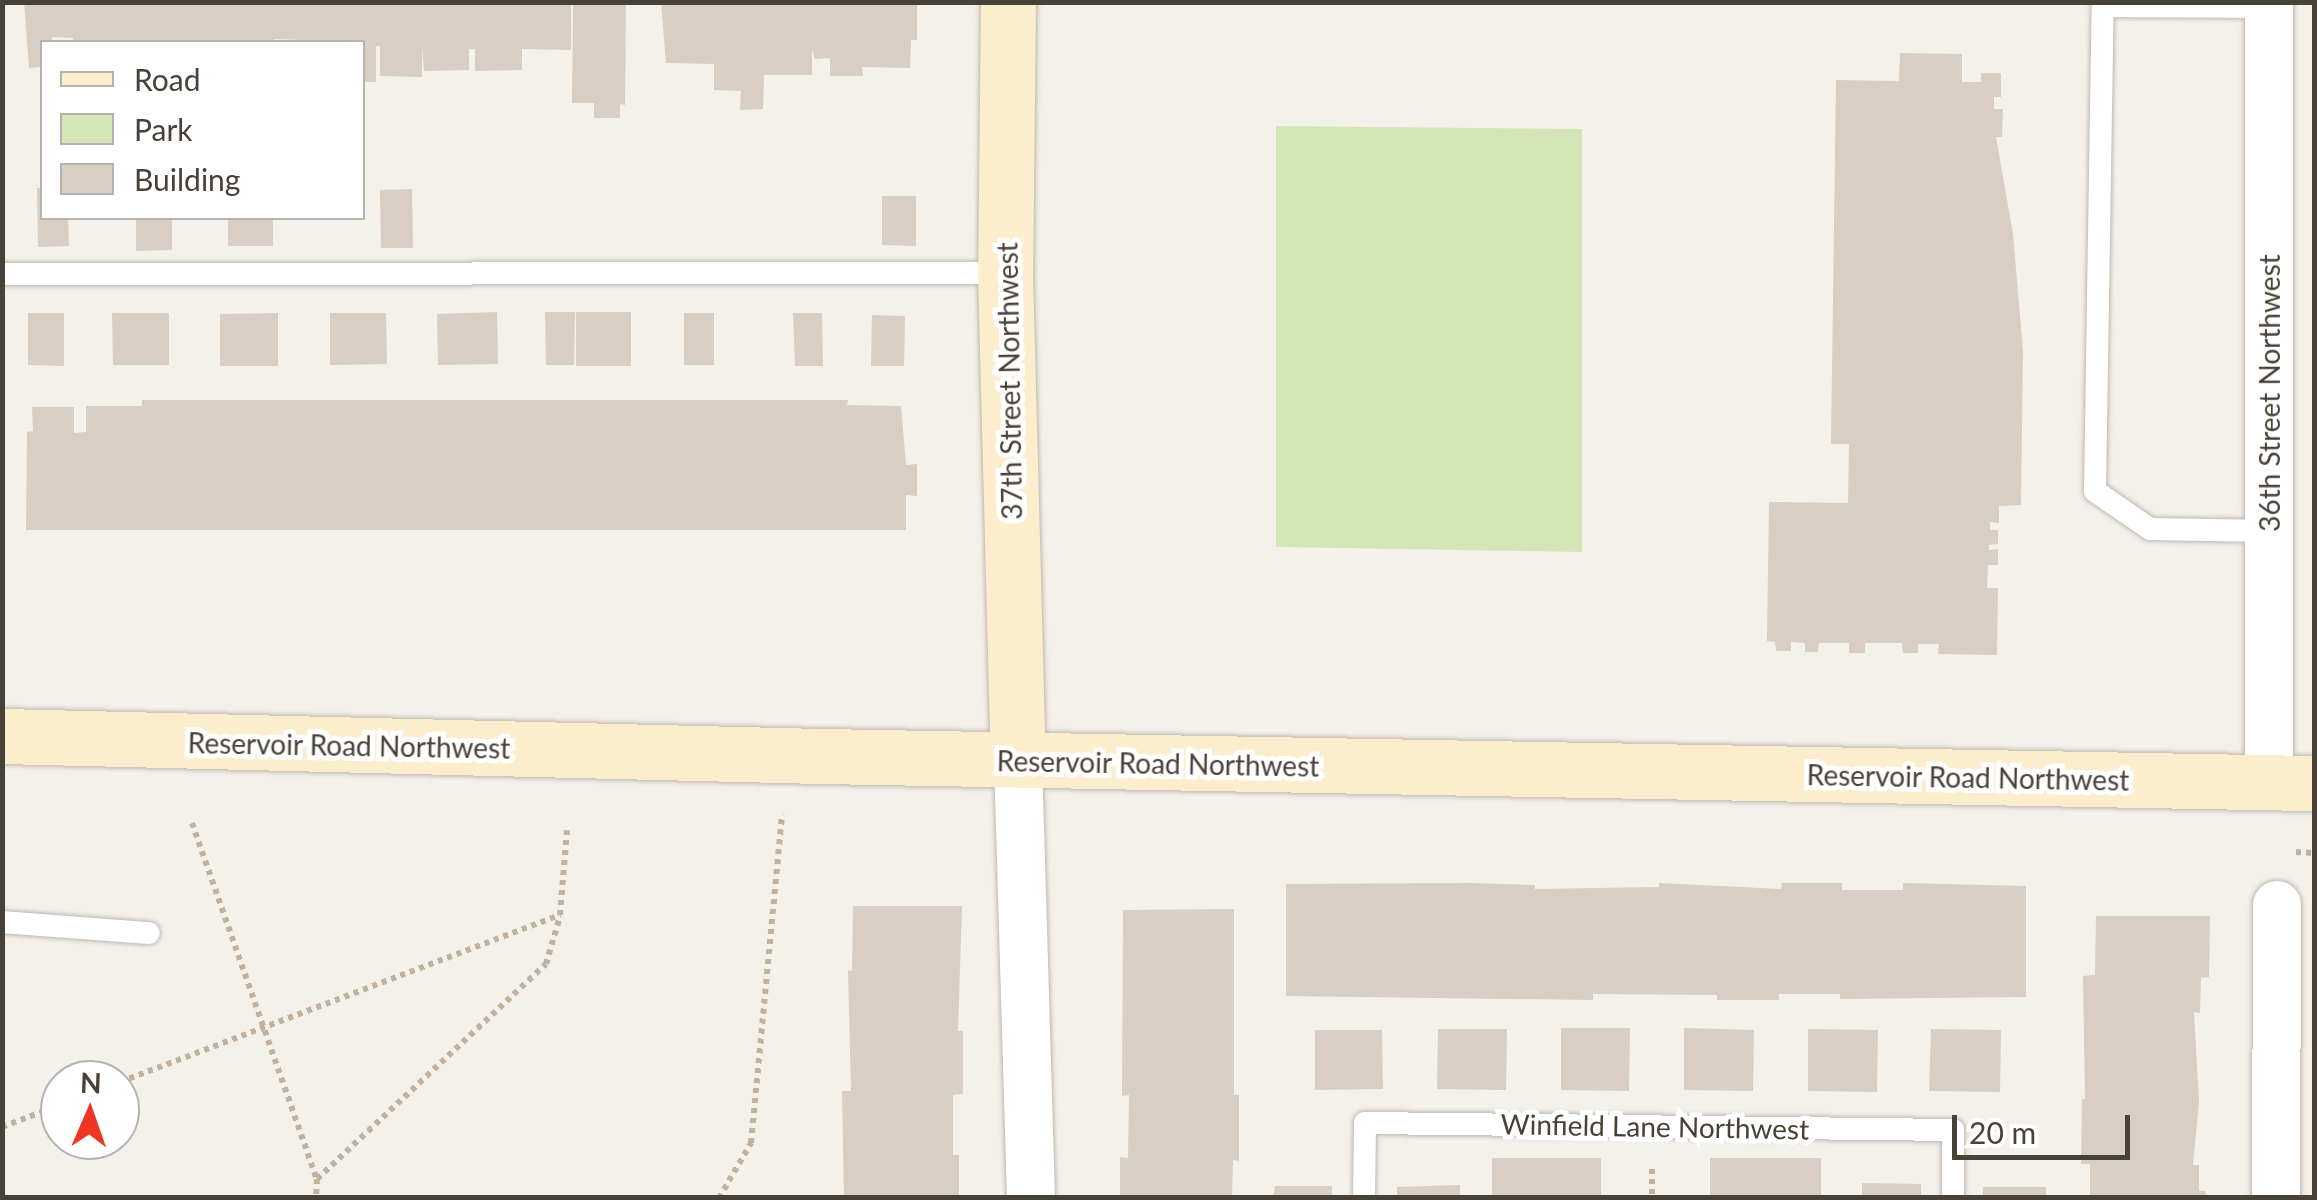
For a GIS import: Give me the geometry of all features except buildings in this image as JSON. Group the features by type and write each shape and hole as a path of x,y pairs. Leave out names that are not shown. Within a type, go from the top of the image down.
{"main road":[{"name":"37th Street Northwest","path":"1008,2 1006,273 1018,760"},
{"name":"Reservoir Road Northwest","path":"2,736 1018,760 2292,783"}],"street":[{"name":"36th Street Northwest","path":"2269,5 2269,531 2292,783"},
{"path":"1018,760 1031,1198"},
{"path":"2276,1198 2278,905"}],"lane":[{"path":"2269,5 2101,4 2095,491 2150,529 2269,531"},
{"path":"2,274 1006,273"},
{"path":"2,922 149,933"},
{"name":"Winfield Lane Northwest","path":"1364,1198 1365,1123 1953,1130 1953,1198"}],"path":[{"path":"718,1198 751,1142 784,794"},
{"path":"192,824 318,1179 316,1198"},
{"path":"318,1179 546,964 560,915 567,830"},
{"path":"140,1074 560,915"},
{"path":"2,1127 40,1113"}],"green space":[{"path":"1276,126 1582,129 1582,552 1276,547"}]}
